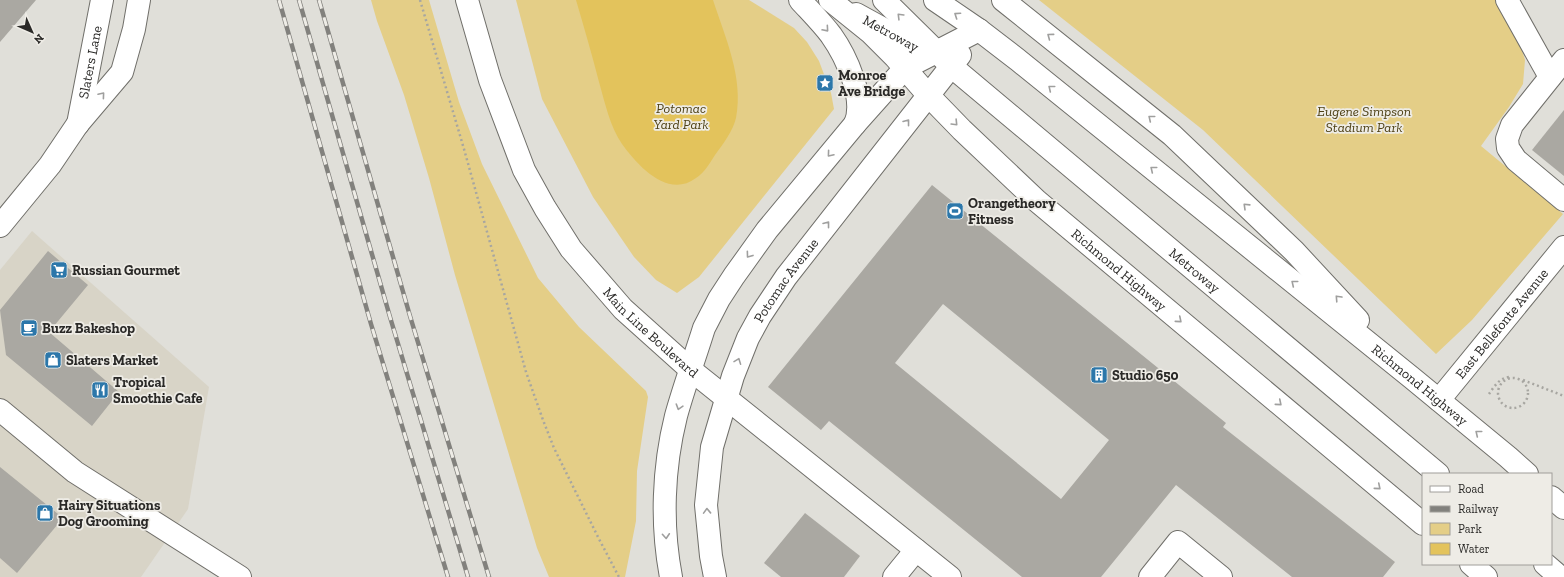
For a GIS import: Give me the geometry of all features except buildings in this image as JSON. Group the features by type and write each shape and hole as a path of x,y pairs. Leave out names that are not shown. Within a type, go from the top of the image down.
{"main road":[{"name":"Slaters Lane","path":"77,125 102,0"},
{"name":"Slaters Lane","path":"0,226 50,165 77,125 122,72 134,29 139,0"},
{"name":"Main Line Boulevard","path":"467,0 490,80 506,126 524,170 545,208 571,249 623,310 691,370 950,577"},
{"path":"800,0 830,34 843,55 858,102 858,117 855,124"},
{"name":"Metroway","path":"830,0 939,58"},
{"name":"Richmond Highway","path":"830,0 870,33 905,68 928,95 1037,201 1422,523"},
{"name":"Metroway","path":"884,0 939,58 1437,473"},
{"name":"Richmond Highway","path":"935,0 979,30 1018,60 1412,378 1508,457 1525,473"},
{"path":"1003,0 1172,135 1194,155 1294,251 1412,378"},
{"path":"1507,0 1550,77"},
{"name":"Potomac Avenue","path":"715,577 711,556 706,504 712,447 740,356 754,327 786,276 928,95 939,58 979,30"},
{"path":"671,577 664,506 666,474 676,416 706,323 734,276 767,230 855,124 905,68 939,58"},
{"path":"1564,60 1512,125 1508,132 1507,139 1508,148 1516,160 1564,200"},
{"name":"East Bellefonte Avenue","path":"1439,400 1564,247"},
{"path":"0,410 75,472 235,575"},
{"path":"1552,497 1564,508"},
{"path":"1150,577 1178,542 1221,577"},
{"path":"894,577 916,550"},
{"path":"1472,565 1486,577"},
{"path":"1546,565 1560,577"}],"path":[{"path":"420,0 464,149 526,372 554,448 599,539 620,577"},
{"path":"1489,394 1494,386 1504,378 1515,377 1523,380 1528,387 1526,402 1519,407 1512,408 1504,405 1499,398 1498,390 1501,383 1507,378 1515,377 1564,396"}],"shaded area":[{"path":"32,231 209,387 188,509 141,577 0,577 0,270"}],"green space":[{"path":"371,0 429,0 459,102 482,164 538,278 579,327 646,391 648,397 637,471 636,521 625,577 549,577 537,548 455,275 429,178 404,95 377,21"},
{"name":"Potomac Yard Park","path":"516,0 749,0 794,28 807,42 819,61 831,93 834,109 699,277 677,293 656,280 634,257 593,197 542,99"},
{"name":"Eugene Simpson Stadium Park","path":"1039,0 1496,0 1518,38 1525,60 1523,84 1509,107 1481,146 1563,214 1472,320 1436,354 1203,130"}],"water":[{"path":"576,0 713,0 732,58 738,103 735,123 730,133 707,168 696,178 685,183 675,185 664,182 654,177 636,162 622,144 614,130 608,114"}],"railway":[{"path":"279,0 371,324 448,577"},
{"path":"299,0 390,317 468,577"},
{"path":"319,0 410,316 489,577"}],"place":[{"name":"Monroe Ave Bridge","path":"825,83"},
{"name":"Orangetheory Fitness","path":"955,211"},
{"name":"Russian Gourmet","path":"59,270"},
{"name":"Buzz Bakeshop","path":"29,328"},
{"name":"Slaters Market","path":"53,360"},
{"name":"Studio 650","path":"1099,375"},
{"name":"Tropical Smoothie Cafe","path":"100,390"},
{"name":"Hairy Situations Dog Grooming","path":"45,513"}]}
